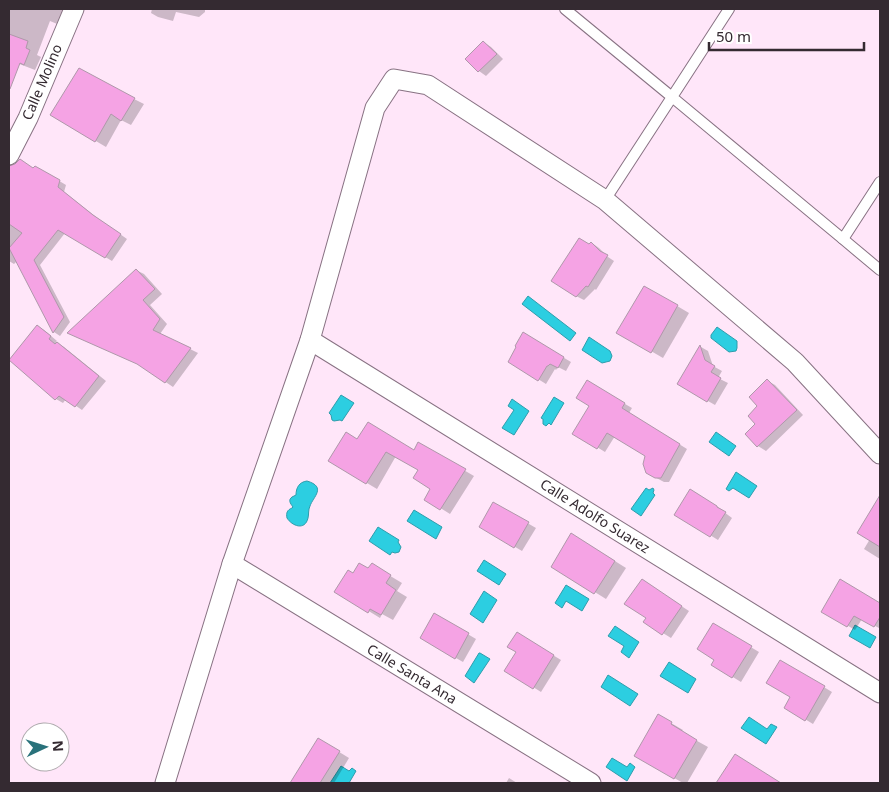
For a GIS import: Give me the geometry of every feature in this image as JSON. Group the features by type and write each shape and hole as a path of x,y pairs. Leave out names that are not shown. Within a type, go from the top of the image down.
{"street":[{"name":"Calle Molino","path":"9,155 28,118 74,9"},
{"path":"168,782 232,564 310,340 375,108 394,79 428,85 605,200 795,362 880,454"},
{"name":"Calle Adolfo Suarez","path":"310,340 880,693"},
{"name":"Calle Santa Ana","path":"232,564 591,783"}],"lane":[{"path":"565,9 880,270"},
{"path":"605,200 729,9"},
{"path":"843,239 880,182"}],"water":[{"path":"528,296 576,333 570,341 522,304"},
{"path":"717,327 737,341 736,351 729,352 711,338"},
{"path":"589,337 610,351 612,356 610,361 602,363 582,350"},
{"path":"341,395 354,403 342,421 334,421 329,413"},
{"path":"554,397 564,403 551,425 549,423 546,426 541,418"},
{"path":"512,399 529,411 514,435 502,428 514,410 508,406"},
{"path":"716,432 736,446 729,456 709,442"},
{"path":"736,472 757,486 749,498 733,488 729,491 726,489"},
{"path":"307,481 313,483 318,489 309,508 306,522 304,525 298,526 289,521 287,513 293,507 290,499 296,495 298,486"},
{"path":"646,488 649,490 653,488 655,495 641,516 631,509"},
{"path":"414,510 442,527 436,539 407,521"},
{"path":"378,527 399,540 398,542 401,547 399,552 392,552 390,555 369,541"},
{"path":"484,560 506,574 499,585 477,571"},
{"path":"566,585 589,599 582,611 566,601 562,608 555,603"},
{"path":"484,591 497,600 483,623 470,614"},
{"path":"855,625 876,637 870,648 849,636"},
{"path":"615,626 639,642 629,658 621,652 624,646 608,636"},
{"path":"479,653 490,659 474,683 465,676"},
{"path":"669,662 696,679 688,693 660,676"},
{"path":"608,675 638,694 630,706 601,687"},
{"path":"749,717 767,729 771,724 777,727 766,744 741,728"},
{"path":"612,758 627,767 630,763 635,767 627,781 606,767"},
{"path":"341,766 349,771 352,768 356,771 349,783 330,783"}],"building":[{"path":"9,34 28,41 26,48 30,50 24,65 20,63 10,89 9,89"},
{"path":"483,41 497,54 478,72 465,59"},
{"path":"79,68 135,98 121,121 111,114 95,142 50,115"},
{"path":"20,159 33,168 35,166 60,180 58,187 93,215 121,234 105,258 58,230 34,260 64,317 53,333 9,248 22,233 9,224 9,166 15,164"},
{"path":"579,238 589,244 591,242 600,251 608,255 588,287 586,286 576,297 551,281"},
{"path":"136,269 155,289 143,300 160,319 153,330 191,348 165,383 137,364 67,333"},
{"path":"644,286 678,305 651,353 616,333"},
{"path":"37,325 51,336 49,339 55,344 57,342 99,376 75,407 59,396 55,400 9,360"},
{"path":"523,332 564,357 558,368 550,364 547,366 538,381 508,362"},
{"path":"700,345 705,360 715,366 711,372 721,378 707,402 677,384"},
{"path":"767,379 797,410 757,447 745,434 755,424 748,416 757,406 749,397"},
{"path":"587,380 625,403 622,408 680,444 661,478 655,478 646,473 643,464 645,456 607,433 597,449 572,434 589,406 576,398"},
{"path":"368,422 414,450 418,442 466,469 440,510 424,500 430,489 413,478 418,470 386,452 366,484 328,461 346,432 357,439"},
{"path":"690,489 726,512 710,537 674,515"},
{"path":"880,495 880,547 857,533"},
{"path":"493,502 529,522 514,548 479,527"},
{"path":"571,533 615,561 594,594 551,567"},
{"path":"359,563 368,568 372,563 391,575 386,583 396,590 381,615 370,609 368,613 334,592 348,570 353,573"},
{"path":"642,579 682,606 662,635 643,622 646,618 624,604"},
{"path":"840,579 880,603 880,617 874,627 854,616 847,627 821,612"},
{"path":"434,613 469,633 455,659 420,638"},
{"path":"713,623 752,646 732,678 711,665 714,660 697,649"},
{"path":"517,632 554,655 533,689 504,671 516,652 507,647"},
{"path":"780,660 825,686 805,721 784,708 790,697 766,683"},
{"path":"658,714 697,740 674,779 634,756"},
{"path":"318,738 340,751 320,783 290,783"},
{"path":"735,754 781,783 716,783"}]}
